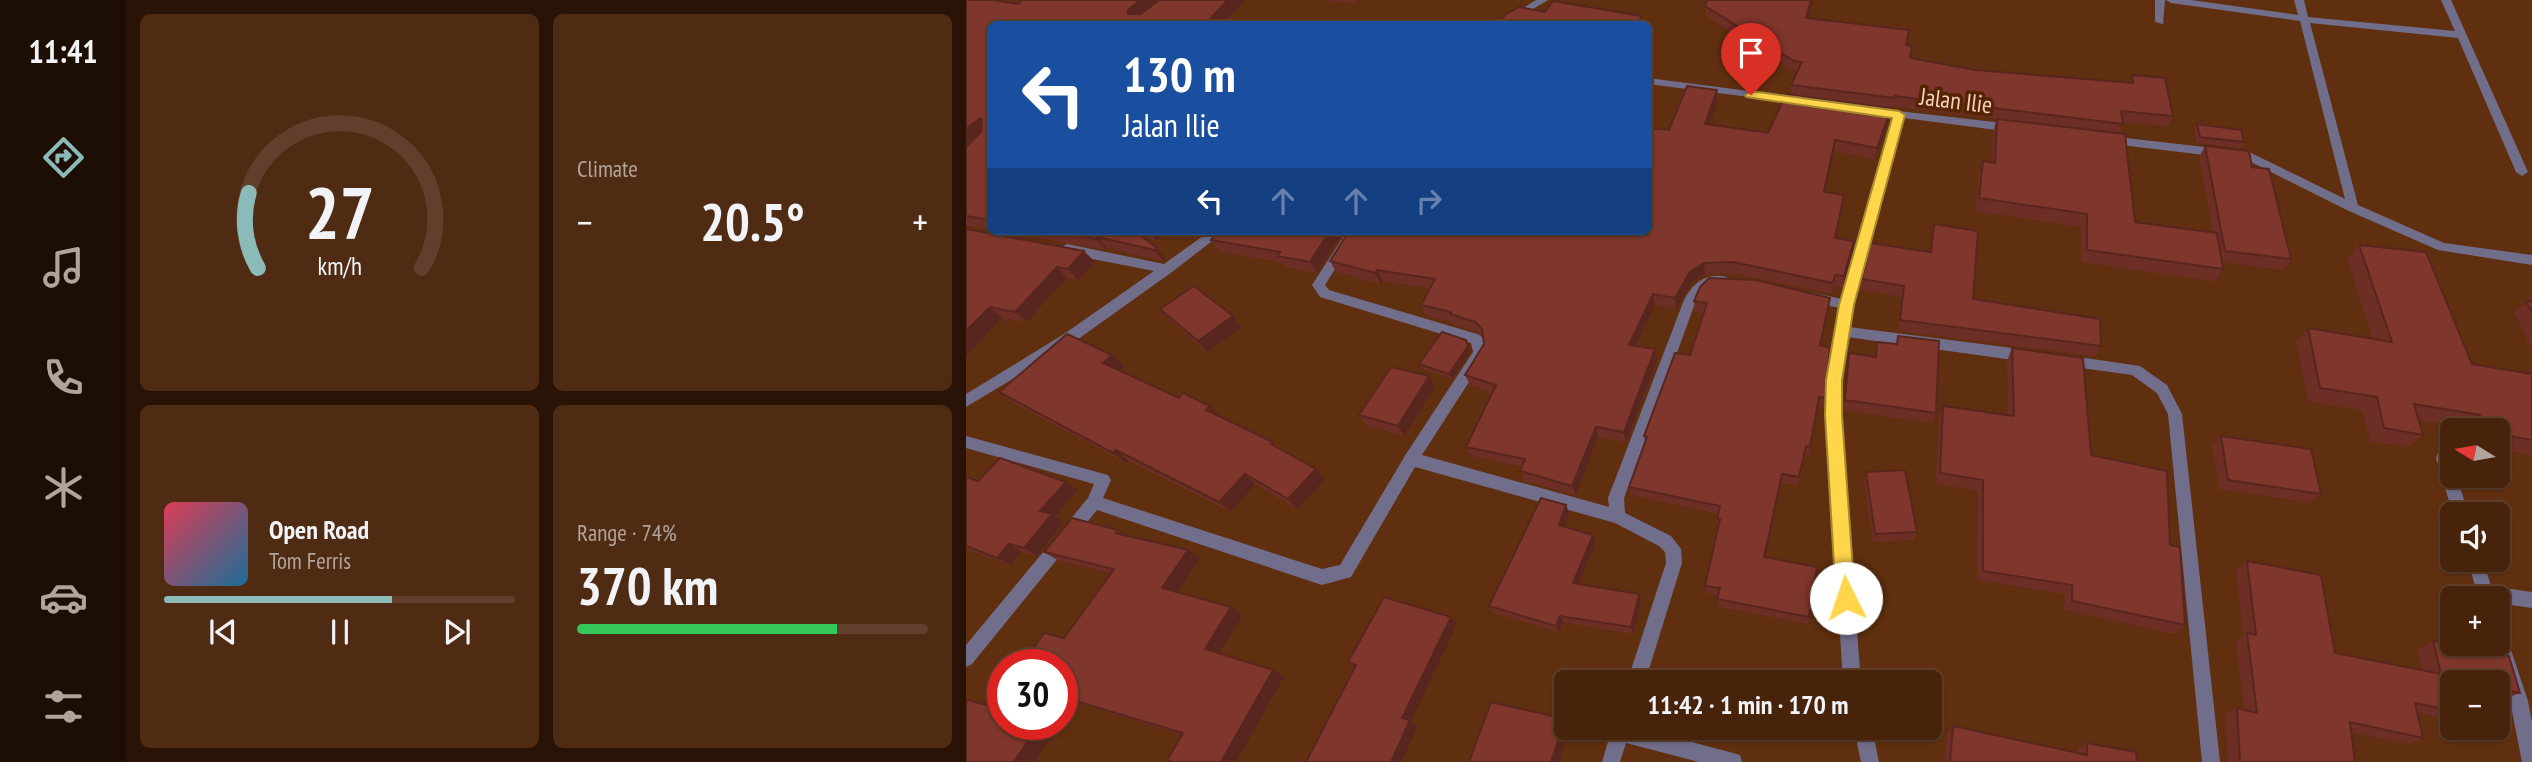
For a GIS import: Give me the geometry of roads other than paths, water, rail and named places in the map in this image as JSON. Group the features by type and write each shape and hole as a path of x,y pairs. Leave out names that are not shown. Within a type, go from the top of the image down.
{"street":[{"path":"1507,21 1543,0"},
{"path":"2160,0 2160,22"},
{"path":"2171,0 2303,19 2461,35"},
{"path":"2299,0 2353,208"},
{"path":"2446,0 2522,172"},
{"path":"1652,82 1812,103"},
{"name":"Jalan Ilie","path":"1864,110 2020,129"},
{"path":"1851,670 1833,415 1834,380 1847,305 1899,115"},
{"path":"2101,139 2249,156 2353,208 2453,251 2532,260"},
{"path":"966,401 1046,353 1214,235"},
{"path":"1094,502 1322,577 1345,572 1411,459 1480,353 1477,339 1325,294 1318,285 1350,235"},
{"path":"1057,247 1168,269"},
{"path":"1618,517 1615,498 1684,313 1696,288 1703,282 1718,279 1731,281"},
{"path":"1796,294 1847,305"},
{"path":"1842,331 2135,370 2162,389 2175,414 2210,762"},
{"path":"966,442 1103,480 1103,486 1094,502 966,658"},
{"path":"1411,459 1618,517 1665,541 1674,549 1674,563 1640,670"},
{"path":"2510,598 2532,600"},
{"path":"2505,656 2519,701 2531,762"},
{"path":"1611,762 1618,740"},
{"path":"1656,740 1733,762"},
{"path":"1865,740 1870,762"}]}
